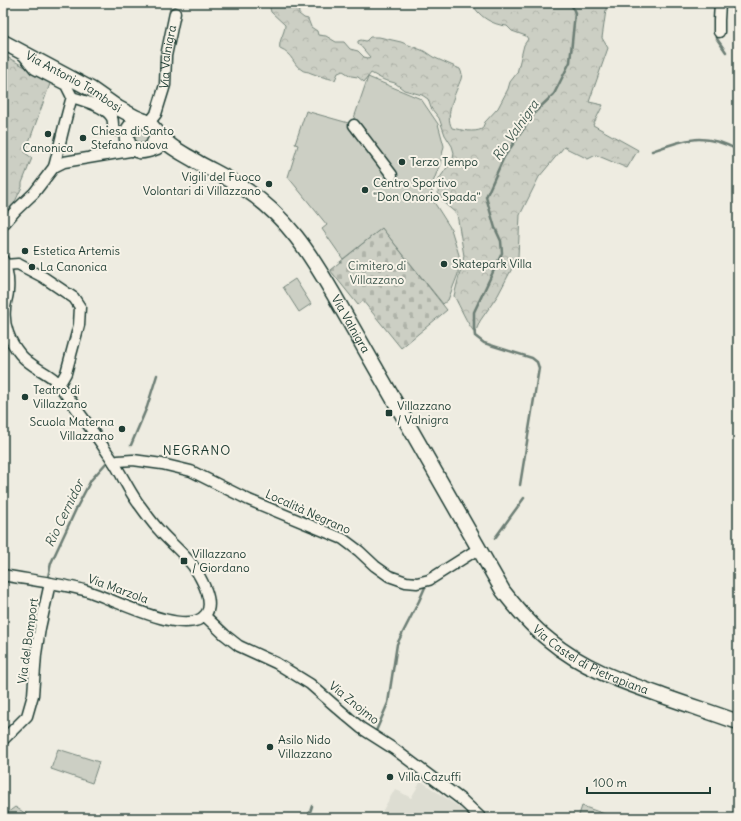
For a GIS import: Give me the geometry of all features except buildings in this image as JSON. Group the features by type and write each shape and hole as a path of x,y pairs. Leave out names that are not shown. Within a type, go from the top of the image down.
{"main road":[{"name":"Via Antonio Tambosi","path":"3,42 91,89 118,108 150,125"},
{"path":"118,108 126,118 131,147 144,150 170,146"},
{"path":"128,133 136,122 150,125 156,139 155,143 144,150"},
{"name":"Via Valnigra","path":"150,125 170,146 244,188 256,197 277,215 305,247 462,518 478,549"},
{"name":"Via Castel di Pietrapiana","path":"478,549 503,591 522,615 549,640 571,656 608,676 738,722"}],"street":[{"path":"720,3 720,32"},
{"name":"Via Valnigra","path":"150,125 156,114 165,85 166,56 175,13"},
{"path":"21,52 35,69 66,86 72,97 92,103 110,115 113,120 114,130 128,133 114,154"},
{"path":"3,225 34,193 54,167 65,119 72,97"},
{"path":"354,126 392,175"},
{"path":"54,167 64,162 144,150"},
{"path":"58,384 66,373 79,325 80,307 74,298 43,277 18,264 4,263 8,280 5,309 6,330 13,344 20,355 32,366 50,376 58,384 114,462 131,492 159,530 192,563 197,571 208,600 208,609 203,617"},
{"name":"Località Negrano","path":"114,462 133,460 162,464 191,471 249,500 343,539 389,576 406,582 417,583 429,580 478,549"},
{"name":"Via Marzola","path":"3,575 82,589 166,620 188,623 203,617"},
{"name":"Via del Bomport","path":"3,740 27,716 33,695 36,654 50,583"},
{"name":"Via Znojmo","path":"203,617 239,646 276,663 310,684 353,722 394,749 462,800 482,818"}],"shaded area":[{"path":"421,781 463,810 469,818 379,817 395,789 411,798"}],"green space":[{"path":"272,3 298,3 299,14 308,19 311,27 317,31 318,35 326,36 336,42 344,42 350,49 358,51 364,57 370,57 358,41 366,41 370,37 379,37 401,42 424,51 433,57 460,69 462,74 450,110 450,123 452,128 471,131 482,129 485,122 498,108 510,82 517,73 524,45 528,39 526,36 512,31 507,26 496,24 486,19 478,12 472,3 607,3 602,38 608,48 589,102 603,105 593,125 638,150 627,168 596,155 588,159 564,147 539,177 520,215 518,257 498,295 480,321 475,333 466,320 454,296 464,256 457,214 444,203 438,193 439,179 453,159 454,153 439,118 431,108 428,99 422,95 404,90 395,83 384,80 371,73 364,82 358,77 351,76 343,71 338,73 335,80 303,71 285,51 280,49 280,43 285,25 271,12 270,8"},
{"path":"3,55 51,81 25,153 32,158 22,183 22,187 10,212 3,210"},
{"name":"Centro Sportivo \"Don Onorio Spada\"","path":"368,77 421,99 438,124 444,146 440,164 432,185 432,199 451,229 459,255 458,274 448,300 443,304 382,228 343,259 322,229 327,225 288,177 298,145 295,144 306,111 352,124"},
{"path":"141,126 150,131 150,141 141,146 134,142 133,132"},
{"name":"Cimitero di Villazzano","path":"382,228 447,310 401,348 363,301 358,305 330,270"},
{"path":"295,279 311,304 299,312 283,287"},
{"path":"58,749 99,762 92,783 51,769"},
{"path":"582,806 616,818 578,818"},
{"path":"15,807 31,818 3,818 3,816"}],"waterway":[{"name":"Rio Valnigra","path":"520,485 539,368 537,362 532,358 484,343 475,336 474,312 502,253 501,241 495,228 486,197 504,157 536,111 554,94 570,62 575,13 571,3"},
{"path":"717,39 726,52"},
{"path":"652,151 675,143 695,139 715,141 726,144 738,150"},
{"name":"Rio Cernidor","path":"131,445 147,407 157,375"},
{"name":"Rio Cernidor","path":"48,577 51,563 77,507 91,480 107,462"},
{"name":"Rio Valnigra","path":"495,538 524,498"},
{"name":"Rio Valnigra","path":"376,731 388,703 397,644 426,585"},
{"name":"Rio Valnigra","path":"308,818 312,806"}],"place":[{"name":"Canonica","path":"48,134"},
{"name":"Chiesa di Santo Stefano nuova","path":"83,138"},
{"name":"Terzo Tempo","path":"402,162"},
{"name":"Vigili del Fuoco Volontari di Villazzano","path":"269,184"},
{"name":"Centro Sportivo \"Don Onorio Spada\"","path":"365,190"},
{"name":"Estetica Artemis","path":"25,251"},
{"name":"Skatepark Villa","path":"444,264"},
{"name":"La Canonica","path":"32,267"},
{"name":"Teatro di Villazzano","path":"25,397"},
{"name":"Villazzano / Valnigra","path":"389,413"},
{"name":"Scuola Materna Villazzano","path":"122,429"},
{"name":"Villazzano / Giordano","path":"184,561"},
{"name":"Asilo Nido Villazzano","path":"270,747"},
{"name":"Villa Cazuffi","path":"390,777"}],"district":[{"name":"NEGRANO","path":"197,450"}]}
